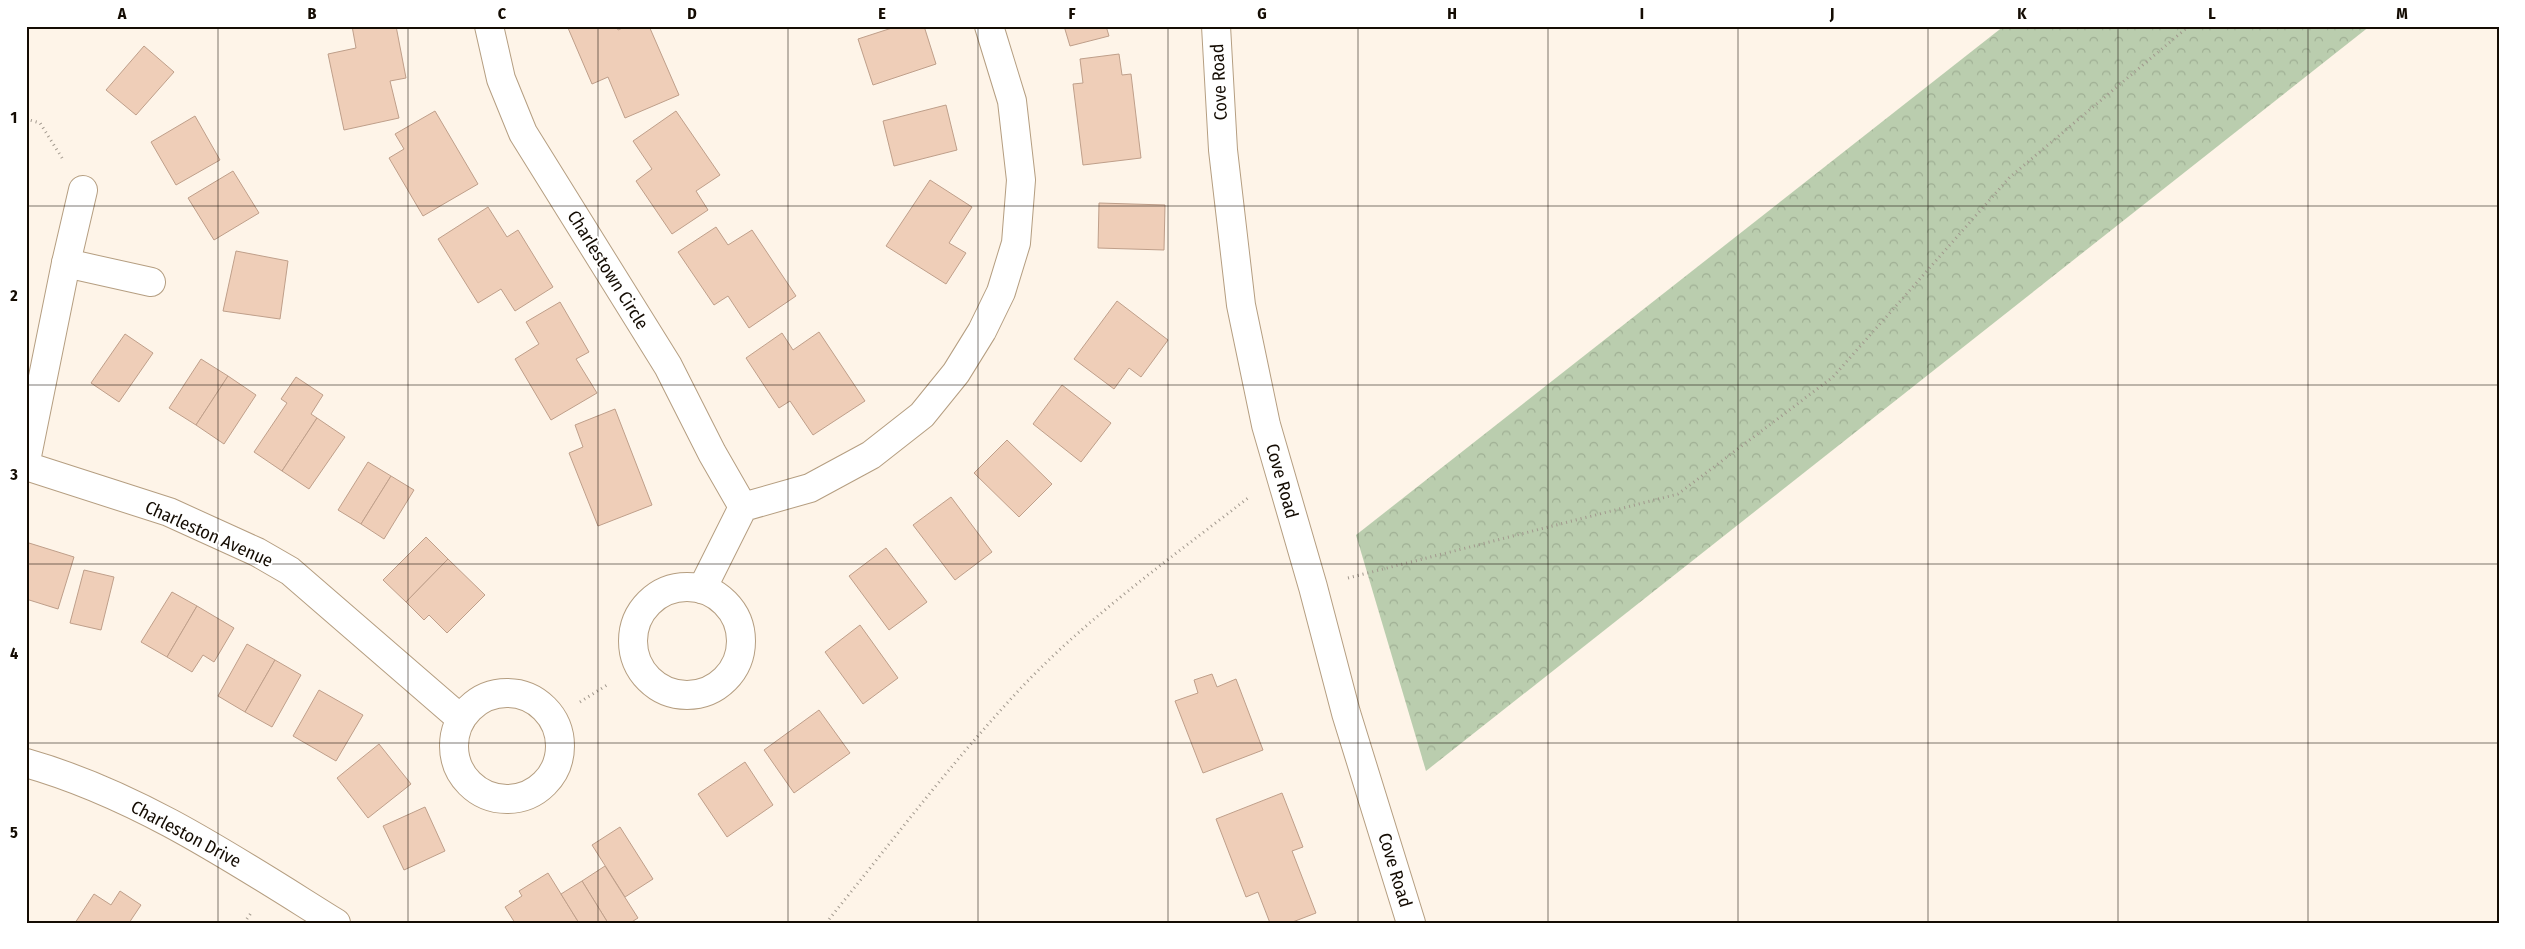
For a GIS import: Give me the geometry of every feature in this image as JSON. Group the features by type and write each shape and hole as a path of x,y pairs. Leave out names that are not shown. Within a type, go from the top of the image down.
{"street":[{"name":"Charlestown Circle","path":"489,26 501,79 523,133 668,366 742,507"},
{"path":"702,589 742,507 810,488 871,455 922,415 956,373 982,331 1001,292 1016,243 1021,180 1012,101 989,26"},
{"name":"Cove Road","path":"1216,26 1223,150 1241,305 1266,425 1313,587 1346,714 1411,923"},
{"path":"26,461 66,263 83,190"},
{"path":"66,263 151,282"},
{"name":"Charleston Avenue","path":"26,466 169,512 257,552 290,572 461,719"},
{"name":"Charleston Drive","path":"26,763 82,781 152,814 245,866 336,923"}],"path":[{"path":"1313,587 1678,494 1834,377 2010,176 2190,26"},
{"path":"26,120 40,123 83,190"},
{"path":"826,923 1009,700 1061,649 1140,582 1254,494"},
{"path":"580,702 607,685"},
{"path":"244,923 254,908"}],"green space":[{"path":"2004,26 2370,26 1426,771 1356,535"}],"building":[{"path":"352,26 396,26 406,78 390,81 399,118 344,130 328,54 356,48"},
{"path":"571,26 616,26 618,30 627,26 649,26 679,95 625,118 608,77 592,84 568,28"},
{"path":"898,26 924,26 936,64 873,85 858,39"},
{"path":"1064,26 1106,26 1109,36 1070,46"},
{"path":"144,46 174,72 136,115 106,90"},
{"path":"1119,54 1122,75 1131,74 1141,158 1083,165 1073,84 1083,83 1080,59"},
{"path":"946,105 957,150 894,166 883,121"},
{"path":"435,111 478,184 423,216 389,158 404,149 395,134"},
{"path":"676,111 720,175 696,191 708,210 672,234 636,181 652,169 633,141"},
{"path":"195,116 220,160 176,185 151,142"},
{"path":"233,171 259,213 214,240 188,198"},
{"path":"930,180 972,207 949,243 966,253 946,284 886,246"},
{"path":"1099,203 1165,205 1164,250 1098,248"},
{"path":"488,207 507,237 518,230 553,287 515,311 501,289 478,303 438,239"},
{"path":"716,227 728,245 752,230 796,296 749,328 728,296 714,305 678,252"},
{"path":"236,251 288,261 280,319 223,311"},
{"path":"1117,301 1168,340 1141,377 1129,368 1114,389 1074,359"},
{"path":"560,302 589,352 576,359 597,393 551,420 515,359 539,344 526,322"},
{"path":"819,332 865,401 813,435 790,401 779,408 746,358 782,333 793,350"},
{"path":"125,334 153,353 119,402 91,383"},
{"path":"201,359 228,376 196,425 169,408"},
{"path":"228,376 256,395 224,444 196,425"},
{"path":"296,377 323,395 311,414 317,418 282,471 254,452 287,403 281,399"},
{"path":"1062,385 1111,423 1081,462 1033,424"},
{"path":"615,409 652,505 598,526 569,453 583,447 575,425"},
{"path":"317,418 345,437 309,489 282,471"},
{"path":"1007,440 1052,484 1019,517 974,473"},
{"path":"368,462 391,476 361,524 338,510"},
{"path":"391,476 414,490 384,539 361,524"},
{"path":"951,497 992,552 955,580 913,525"},
{"path":"426,537 448,559 406,602 383,580"},
{"path":"29,543 74,557 58,609 26,599 26,553"},
{"path":"886,548 927,602 889,630 849,576"},
{"path":"448,559 485,595 447,633 429,615 424,620 406,602"},
{"path":"84,570 114,577 101,630 70,623"},
{"path":"172,592 197,606 167,657 141,642"},
{"path":"197,606 234,628 214,662 203,655 192,672 167,657"},
{"path":"860,625 898,678 863,704 825,652"},
{"path":"247,644 275,660 245,712 218,696"},
{"path":"275,660 301,675 272,727 245,712"},
{"path":"1212,674 1217,687 1236,679 1263,750 1203,773 1175,701 1198,693 1194,680"},
{"path":"319,690 363,715 336,761 293,736"},
{"path":"819,710 850,753 794,793 764,750"},
{"path":"379,744 411,784 368,818 337,778"},
{"path":"745,762 773,805 727,837 698,794"},
{"path":"1282,793 1303,847 1292,851 1316,913 1290,923 1270,923 1258,892 1246,897 1216,819"},
{"path":"425,807 445,851 404,870 383,826"},
{"path":"620,827 653,879 625,897 592,845"},
{"path":"605,866 638,918 630,923 608,923 582,881"},
{"path":"548,873 579,923 515,923 505,907 522,896 519,891"},
{"path":"582,881 608,923 579,923 561,894"},
{"path":"120,891 141,905 129,923 75,923 94,894 111,905"}]}
